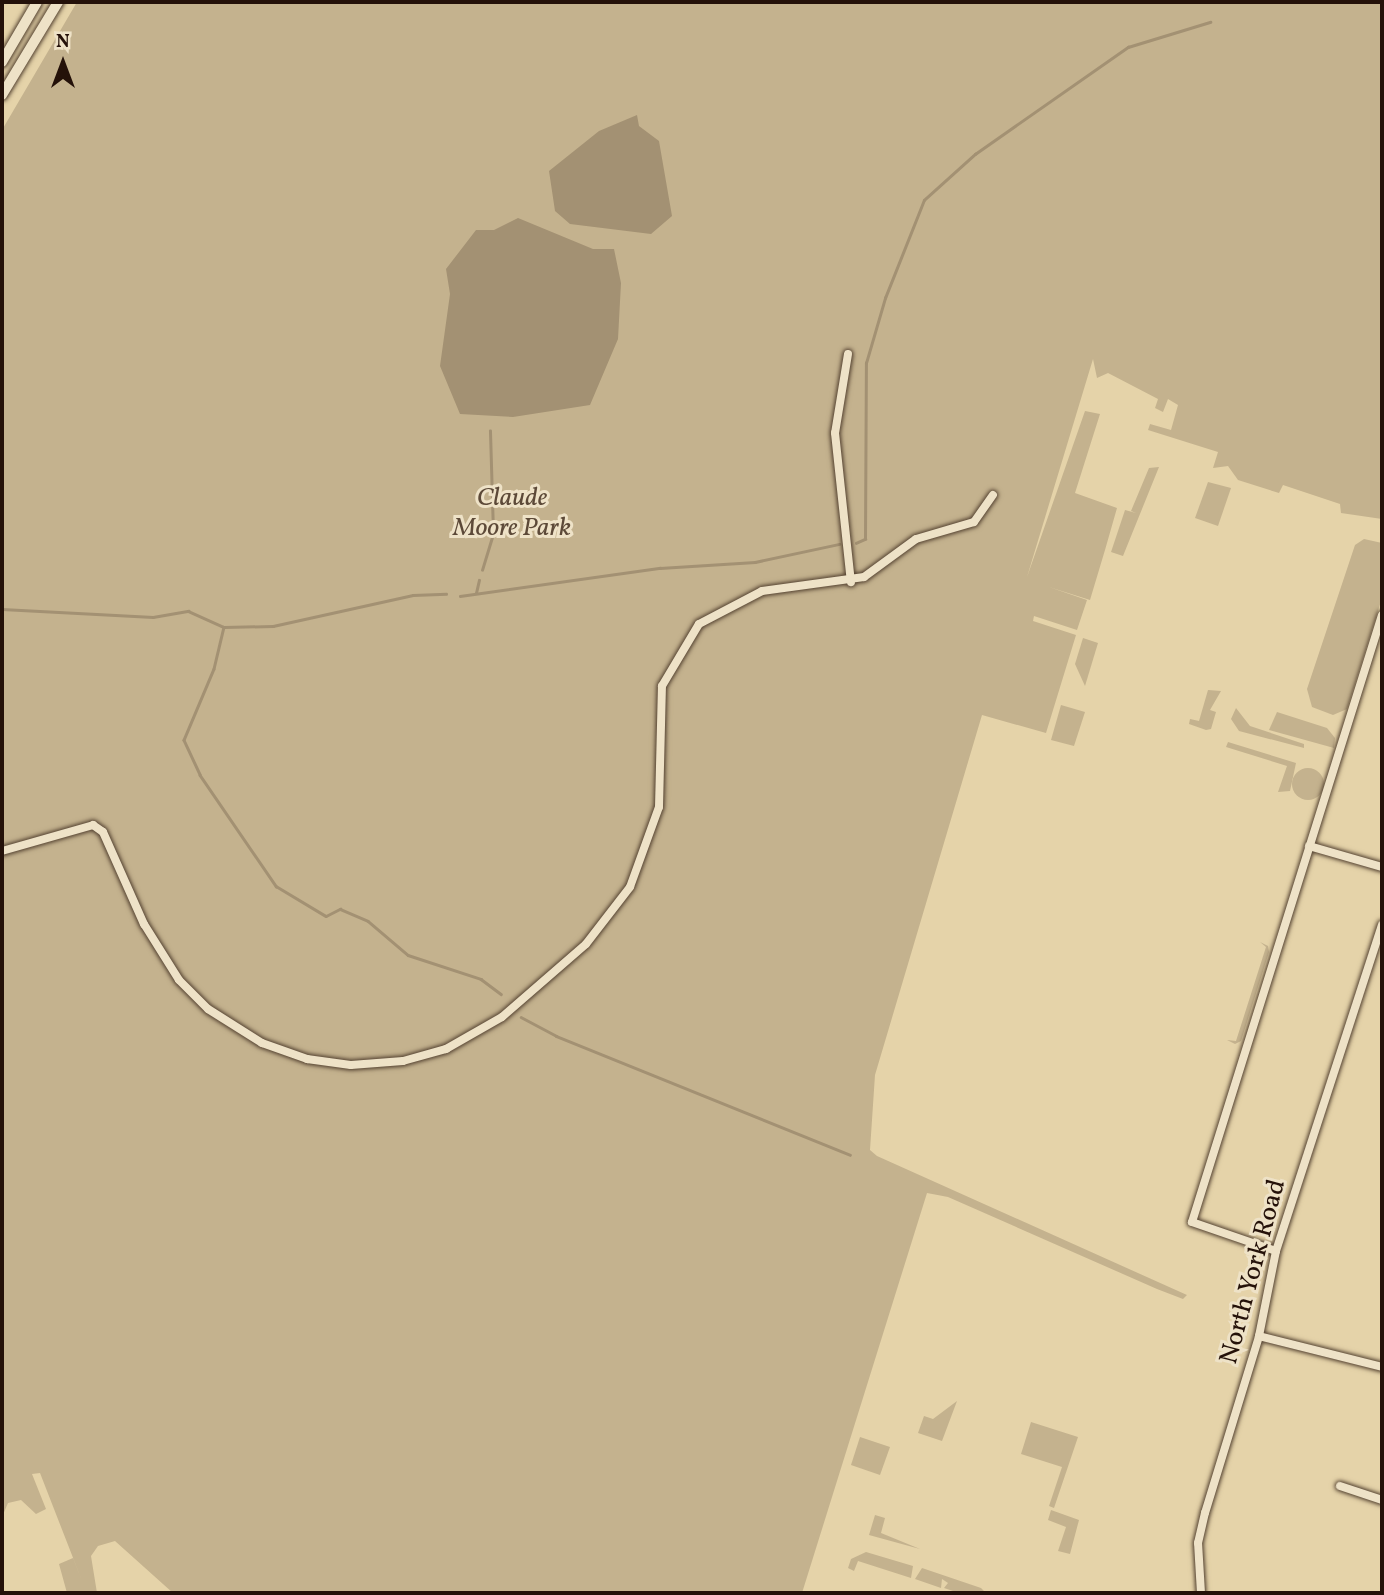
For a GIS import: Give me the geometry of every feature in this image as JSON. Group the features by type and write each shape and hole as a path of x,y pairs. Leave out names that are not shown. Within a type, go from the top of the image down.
{"main road":[{"path":"2,62 37,2"},
{"path":"2,95 58,2"}],"street":[{"path":"848,354 835,433 851,582"},
{"path":"2,851 93,825 103,832 164,958 188,992 222,1020 284,1052 331,1063 384,1063 423,1056 502,1017 586,944 616,910 647,850 659,807 662,687 699,624 762,591 851,582 916,539 974,522 993,495"},
{"path":"1276,1251 1192,1222 1382,615"},
{"path":"1309,846 1382,867"},
{"name":"North York Road","path":"1201,1593 1199,1543 1205,1513 1259,1336 1276,1251 1382,925"},
{"path":"1259,1336 1382,1367"},
{"path":"1340,1486 1382,1500"}],"green space":[{"name":"Claude Moore Park","path":"77,2 1382,2 1382,519 1341,513 1340,504 1283,485 1279,493 1238,480 1228,466 1213,468 1218,452 1148,430 1150,424 1171,430 1178,405 1168,399 1163,412 1155,408 1158,399 1108,373 1097,378 1093,359 1027,577 1085,411 1100,414 1075,493 1117,508 1090,600 1049,587 1087,600 1077,630 1034,616 1033,621 1076,635 1046,733 982,715 875,1075 870,1150 877,1156 1187,1295 1183,1299 1157,1289 948,1197 927,1193 802,1593 173,1593 115,1541 98,1546 91,1556 97,1593 67,1593 59,1564 73,1558 84,1586 40,1473 32,1474 46,1509 36,1514 21,1500 8,1503 2,1517 2,130"},
{"path":"1159,467 1123,556 1111,552 1125,510 1136,513 1131,511 1149,468"},
{"path":"1208,482 1231,488 1218,526 1195,518"},
{"path":"1364,539 1382,543 1382,598 1347,709 1333,715 1312,707 1307,689 1355,545"},
{"path":"1083,638 1098,643 1085,686 1075,664"},
{"path":"1208,690 1221,691 1210,710 1216,712 1211,729 1206,730 1189,724 1190,719 1199,721"},
{"path":"1061,705 1085,712 1074,746 1051,740"},
{"path":"1236,708 1250,726 1304,744 1304,748 1239,731 1231,719"},
{"path":"1277,712 1327,728 1335,738 1334,748 1269,730"},
{"path":"1228,742 1296,763 1290,791 1278,792 1287,766 1226,747"},
{"path":"1308,768 1319,773 1324,784 1319,795 1308,800 1297,795 1292,784 1297,773"},
{"path":"1260,942 1268,946 1269,952 1241,1041 1235,1044 1227,1040 1236,1041 1266,947"},
{"path":"957,1401 942,1441 918,1433 924,1416 933,1419"},
{"path":"1031,1422 1078,1437 1054,1508 1049,1506 1062,1467 1021,1454"},
{"path":"860,1437 890,1447 880,1475 851,1465"},
{"path":"1051,1510 1079,1520 1070,1554 1058,1551 1066,1527 1048,1520"},
{"path":"875,1515 885,1518 881,1533 920,1549 869,1535"},
{"path":"866,1552 913,1566 911,1578 858,1561 854,1571 848,1568 851,1559"},
{"path":"922,1568 981,1588 986,1593 959,1593 944,1588 948,1583 942,1579 941,1588 915,1579"}],"shaded area":[{"path":"637,115 639,126 659,141 672,216 651,234 570,224 555,211 549,171 599,131"},
{"path":"518,218 593,249 614,249 621,283 618,339 590,405 513,417 460,414 440,366 450,294 446,269 476,230 494,230"}],"waterway":[{"path":"856,543 865,539 866,363 885,298 924,200 975,154 1128,47 1210,22"},
{"path":"482,570 493,533 490,431"},
{"path":"460,596 660,568 755,562 839,544"},
{"path":"476,593 479,580"},
{"path":"2,609 153,617 188,611 224,627 273,626 413,595 446,594"},
{"path":"224,627 214,669 184,740 200,775 276,886 326,916 340,909 368,921 408,955 481,979 501,994"},
{"path":"521,1017 556,1036 850,1155"}]}
